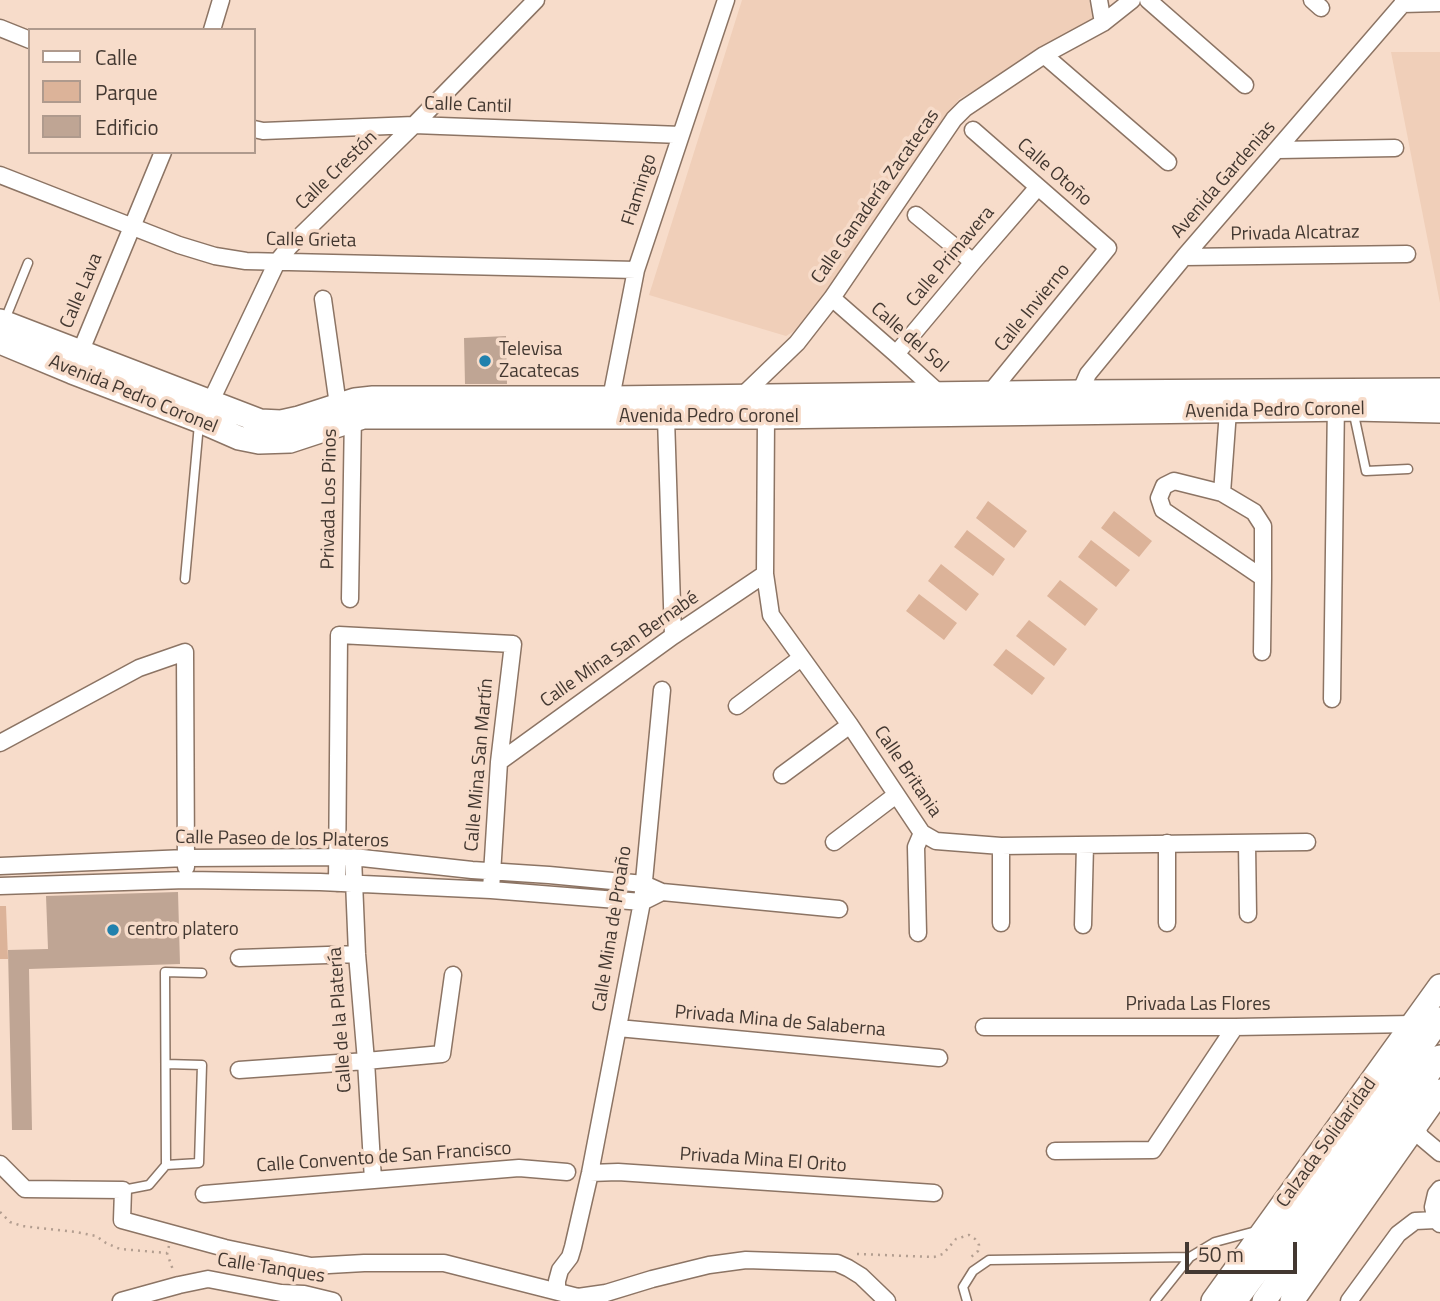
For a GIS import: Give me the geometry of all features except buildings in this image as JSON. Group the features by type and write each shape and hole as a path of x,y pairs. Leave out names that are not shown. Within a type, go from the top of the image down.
{"main road":[{"name":"Avenida Pedro Coronel","path":"1,328 76,362 205,412 239,438 275,443 309,436 348,409 363,417 611,398 1080,392 1344,400 1440,411"},
{"name":"Avenida Pedro Coronel","path":"506,408 666,418 1228,411 1440,390"},
{"name":"Calzada Solidaridad","path":"1213,1301 1440,986"},
{"name":"Calzada Solidaridad","path":"1236,1301 1440,1019"},
{"path":"1351,1144 1399,1042"},
{"path":"1292,1301 1435,1084 1440,1057"},
{"path":"1264,1301 1410,1119"}],"street":[{"path":"213,28 221,0"},
{"name":"Calle Crestón","path":"205,412 277,262 536,0"},
{"name":"Flamingo","path":"611,398 636,270 726,0"},
{"path":"1099,0 1104,23"},
{"name":"Calle Ganadería Zacatecas","path":"743,395 797,343 832,298 954,120 965,108 1044,55 1104,23 1132,0"},
{"path":"1148,0 1245,85"},
{"path":"1404,2 1440,3"},
{"name":"Avenida Gardenias","path":"1080,392 1088,374 1184,257 1404,2"},
{"path":"0,28 28,39"},
{"path":"1044,55 1168,162"},
{"name":"Calle Cantil","path":"256,129 414,125 681,135"},
{"name":"Calle Otoño","path":"973,130 1108,248"},
{"path":"1278,150 1395,148"},
{"path":"132,227 162,154"},
{"name":"Calle Grieta","path":"0,175 179,245 215,256 246,261 636,270"},
{"name":"Calle Primavera","path":"897,354 1038,187"},
{"path":"916,215 973,262"},
{"name":"Calle Lava","path":"76,362 132,227"},
{"name":"Calle Invierno","path":"989,394 1108,248"},
{"name":"Privada Alcatraz","path":"1184,257 1407,254"},
{"name":"Calle del Sol","path":"832,298 940,394 951,415"},
{"name":"Privada Los Pinos","path":"323,299 348,409 350,599"},
{"path":"1332,699 1344,400"},
{"path":"1222,493 1228,411"},
{"path":"666,418 673,636"},
{"name":"Calle Britania","path":"766,418 765,574 771,615 850,725 922,833 936,841 1001,846 1307,842"},
{"path":"1262,652 1263,578 1263,526 1254,512 1222,493 1174,481 1164,486 1158,498 1163,510 1263,578"},
{"name":"Calle Mina San Bernabé","path":"499,762 673,636 765,574"},
{"name":"Calle Mina San Martín","path":"339,635 513,643 499,762 491,890"},
{"name":"Calle de la Platería","path":"339,635 345,883 357,954 373,1180"},
{"path":"0,743 139,668 185,652 186,880"},
{"path":"737,706 801,658"},
{"name":"Calle Mina de Proaño","path":"557,1292 560,1270 570,1257 573,1247 590,1173 642,902 662,690"},
{"path":"782,775 850,725"},
{"path":"834,842 896,795"},
{"path":"918,933 916,846 922,833"},
{"path":"1167,843 1167,923"},
{"path":"1247,844 1248,914"},
{"path":"1083,925 1085,845"},
{"path":"1001,846 1001,923"},
{"name":"Calle Paseo de los Plateros","path":"0,870 186,858 345,857 644,884 662,892"},
{"name":"Calle Paseo de los Plateros","path":"0,870 186,880 345,883 491,890 642,902"},
{"path":"642,902 662,892 839,909"},
{"path":"239,958 357,954"},
{"path":"239,1070 442,1054 453,975"},
{"name":"Privada Las Flores","path":"984,1027 1413,1024"},
{"path":"1055,1151 1153,1150 1235,1027"},
{"name":"Privada Mina de Salaberna","path":"618,1028 939,1058"},
{"path":"1410,1119 1421,1137 1440,1153"},
{"path":"0,1164 25,1189 123,1190 122,1220 225,1248 311,1266 444,1263 578,1297 606,1293 709,1265 746,1260 837,1263 861,1276 887,1301"},
{"name":"Calle Convento de San Francisco","path":"204,1194 519,1168 567,1172"},
{"name":"Privada Mina El Orito","path":"590,1173 618,1172 934,1193"},
{"path":"1349,1301 1398,1234 1415,1220 1438,1222 1433,1207 1440,1189"},
{"name":"Calle Tanques","path":"121,1301 208,1279 333,1301"}],"lane":[{"path":"1,328 28,263"},
{"path":"1344,400 1367,471 1408,469"},
{"path":"185,579 205,412"},
{"path":"123,1190 149,1185 166,1165 165,972 202,973"},
{"path":"166,1064 202,1065 199,1163 166,1165"},
{"path":"1155,1301 1191,1256 1215,1242 1265,1229"},
{"path":"967,1301 963,1287 973,1271 989,1260 1191,1256"}],"path":[{"path":"0,1212 10,1222 22,1226 96,1236 120,1249 167,1253"},
{"path":"176,1234 167,1253 178,1285"},
{"path":"848,1268 856,1254 934,1257 943,1254 956,1239 969,1235 979,1245 978,1251 967,1261"}],"shaded area":[{"path":"742,0 1089,0 1093,22 959,99 804,325 786,336 649,295"},
{"path":"1391,52 1440,52 1440,303"}],"green space":[{"path":"988,501 1027,531 1014,548 976,518"},
{"path":"1114,511 1152,541 1139,557 1101,528"},
{"path":"967,530 1005,559 993,576 954,547"},
{"path":"1091,540 1130,570 1116,587 1078,557"},
{"path":"941,564 979,594 966,611 928,581"},
{"path":"1060,580 1098,609 1085,626 1047,596"},
{"path":"919,594 957,623 944,640 906,611"},
{"path":"1029,620 1067,649 1054,666 1016,636"},
{"path":"1006,649 1045,678 1032,695 993,665"},
{"path":"0,906 6,906 8,959 0,959"}],"place":[{"name":"Televisa Zacatecas","path":"485,361"},
{"name":"centro platero","path":"113,930"}]}
